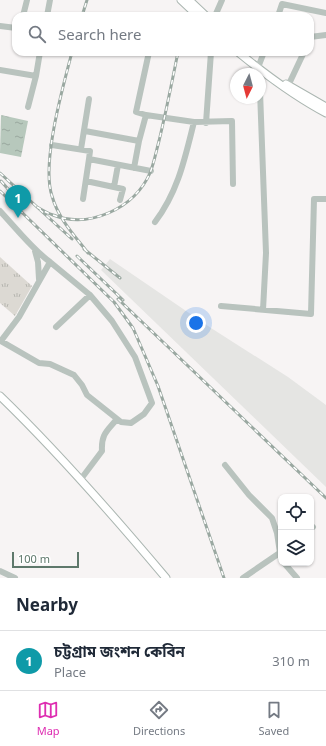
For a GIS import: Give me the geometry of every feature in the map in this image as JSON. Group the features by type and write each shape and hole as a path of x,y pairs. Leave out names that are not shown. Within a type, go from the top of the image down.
{"main road":[{"path":"181,0 194,12"},
{"path":"188,0 202,12"},
{"path":"244,56 256,64"},
{"path":"249,56 259,68"},
{"path":"266,75 326,107"},
{"path":"266,75 302,100 326,113"},
{"path":"0,396 34,429 81,479 166,578"}],"street":[{"path":"24,12 27,0"},
{"path":"48,12 50,0"},
{"path":"217,12 222,0"},
{"path":"279,12 282,4 326,13"},
{"path":"0,26 12,28"},
{"path":"314,36 326,35"},
{"path":"28,107 39,56"},
{"path":"148,56 136,112 194,122 206,123 232,121 233,184"},
{"path":"206,123 211,56"},
{"path":"256,64 261,56"},
{"path":"288,86 302,56"},
{"path":"0,70 36,76"},
{"path":"81,149 90,99"},
{"path":"260,104 266,253 263,310"},
{"path":"134,168 146,114"},
{"path":"155,222 166,208 180,178 194,122"},
{"path":"85,131 139,142"},
{"path":"52,145 90,151 83,199"},
{"path":"89,159 151,171"},
{"path":"114,187 118,165"},
{"path":"86,181 123,189 120,200"},
{"path":"221,306 311,314 314,199 326,199"},
{"path":"0,211 28,240 35,251 38,262 39,282"},
{"path":"35,251 50,262 90,295 112,321 135,357 152,403 144,414 132,423 121,422 87,395 82,385 74,375 50,364 39,363 0,341 19,317 50,262"},
{"path":"56,327 90,295"},
{"path":"81,479 102,451 101,440 104,433 117,419"},
{"path":"225,465 249,495 272,518 278,539"},
{"path":"243,578 278,553"},
{"path":"287,566 297,578"},
{"path":"0,570 15,578"}],"shaded area":[{"path":"110,259 211,328 288,377 326,405 326,487 101,270"}],"green space":[{"path":"0,257 32,286 15,316 0,303"}],"water":[{"path":"1,115 28,121 21,157 0,153"}],"railway":[{"path":"83,12 87,0"},
{"path":"71,56 54,125 49,164 49,182 58,212 88,253"},
{"path":"37,207 53,215 67,219 81,219 109,213 122,206 133,197 143,186 153,165 177,56"},
{"path":"0,173 72,239"},
{"path":"1,181 22,205"},
{"path":"0,191 114,302 133,328 158,386 224,578"},
{"path":"84,249 120,278"},
{"path":"77,256 123,300"},
{"path":"118,299 326,498"}],"place":[{"name":"চট্টগ্রাম জংশন কেবিন","path":"18,218"}]}
